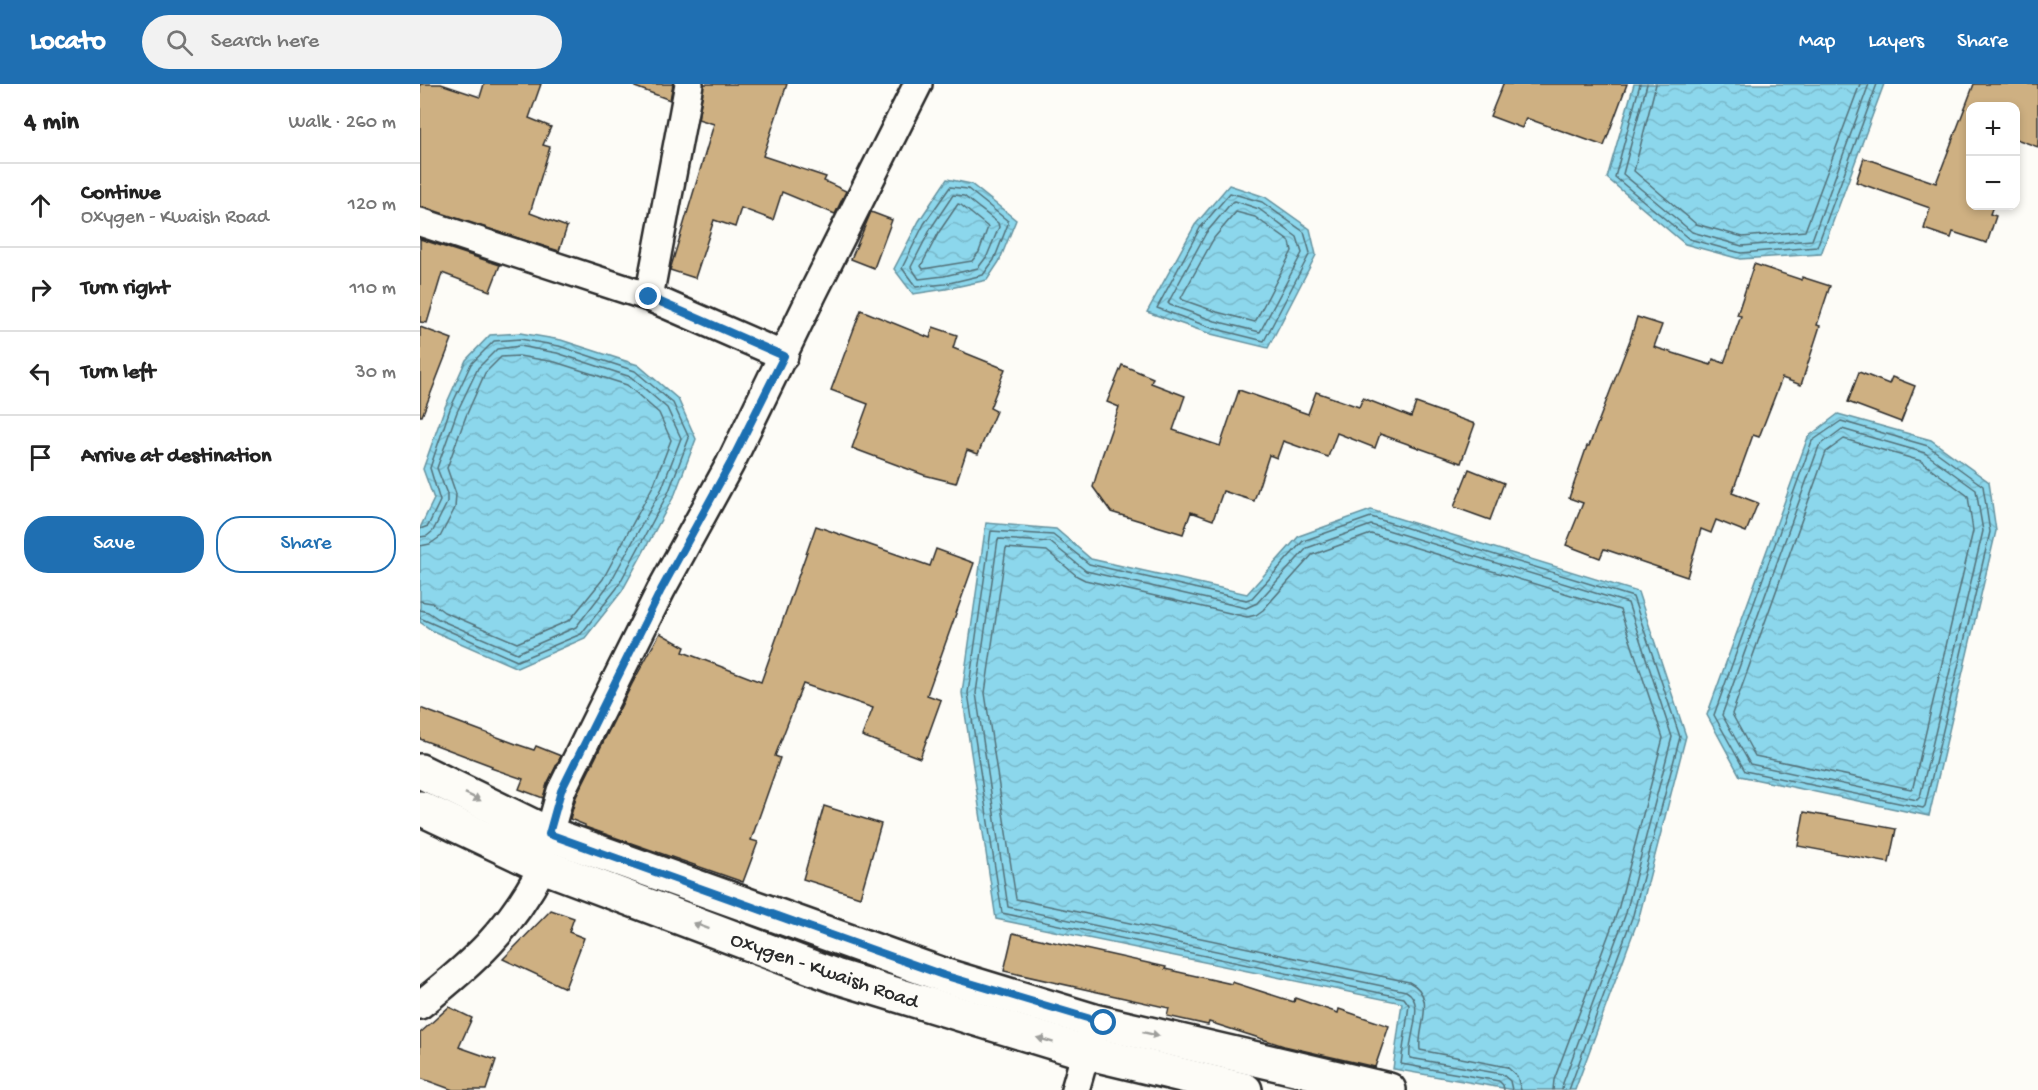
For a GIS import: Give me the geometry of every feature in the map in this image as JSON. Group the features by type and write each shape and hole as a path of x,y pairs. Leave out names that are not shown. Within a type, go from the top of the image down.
{"main road":[{"name":"Oxygen - Kwaish Road","path":"420,771 549,834 943,975 1094,1021 1389,1090"},
{"name":"Oxygen - Kwaish Road","path":"420,808 543,867 835,976 1085,1052 1245,1090"}],"street":[{"path":"649,297 689,84"},
{"path":"549,834 561,791 661,590 730,464 918,84"},
{"path":"420,222 649,297 784,356"},
{"path":"420,1005 464,970 497,938 525,899 543,867"},
{"path":"1075,1090 1094,1021"}],"water":[{"path":"1634,84 1884,84 1821,254 1740,259 1685,244 1607,178"},
{"path":"947,179 971,184 1016,220 999,262 987,280 913,294 894,269 919,221"},
{"path":"1229,185 1265,197 1310,229 1316,255 1268,348 1211,334 1147,312 1195,225"},
{"path":"520,333 561,340 638,365 678,399 696,439 675,494 622,591 585,638 517,668 433,631 420,622 420,528 434,499 423,469 445,407 466,360 490,335"},
{"path":"1838,414 1931,440 1989,482 1996,531 1929,816 1740,776 1707,715 1808,437"},
{"path":"1371,510 1638,592 1686,736 1639,917 1575,1090 1514,1090 1393,1069 1402,1003 996,919 962,693 986,523 1056,529 1091,559 1247,594 1299,536"}],"building":[{"path":"420,84 441,84 480,97 484,84 541,84 529,118 551,127 543,145 550,147 530,213 567,227 559,251 420,207"},
{"path":"636,84 673,84 670,100 635,87"},
{"path":"704,84 787,84 763,156 826,177 824,181 846,191 835,214 782,192 773,220 741,208 735,227 714,220 695,278 670,270 714,124 698,119"},
{"path":"1503,84 1627,84 1604,146 1526,118 1522,128 1490,116"},
{"path":"1974,84 2038,84 2038,147 2020,140 2020,102 1967,102"},
{"path":"1966,105 1966,210 1992,210 1990,214 1996,216 1987,243 1953,232 1951,238 1924,229 1930,208 1856,182 1864,158 1936,183"},
{"path":"871,212 892,220 874,268 851,259"},
{"path":"420,239 500,265 490,291 442,273 427,323 420,322"},
{"path":"1754,264 1802,280 1802,277 1830,286 1801,385 1782,378 1759,437 1753,435 1732,493 1758,503 1746,532 1716,520 1711,533 1701,529 1687,577 1604,549 1600,558 1566,545 1583,503 1569,498 1637,317 1662,325 1654,347 1711,365 1713,359 1724,363 1741,316 1737,315"},
{"path":"861,310 930,338 933,327 957,335 953,348 1005,369 990,408 996,411 978,454 967,450 956,483 924,475 852,448 868,404 831,390"},
{"path":"420,327 452,339 422,416 420,416"},
{"path":"1122,365 1153,378 1151,383 1185,396 1173,430 1220,446 1239,390 1308,414 1316,392 1359,407 1363,398 1411,417 1416,403 1475,424 1461,463 1380,434 1375,448 1337,433 1328,457 1283,441 1277,458 1269,455 1254,501 1223,491 1213,520 1191,512 1183,534 1111,512 1093,487 1119,407 1107,402"},
{"path":"1859,372 1889,384 1892,377 1915,386 1901,422 1848,402"},
{"path":"1469,469 1504,483 1490,520 1454,507"},
{"path":"816,526 930,566 936,549 974,563 927,695 941,700 920,758 862,736 873,708 803,684 775,756 780,758 751,840 758,842 743,882 585,827 570,819 576,797 660,633 685,647 683,652 761,682"},
{"path":"420,708 516,744 534,750 536,746 561,756 547,784 543,798 519,789 523,779 420,739"},
{"path":"824,806 881,824 860,897 803,879"},
{"path":"1804,812 1896,829 1889,863 1798,846"},
{"path":"551,910 574,918 569,932 584,938 565,988 503,959"},
{"path":"1013,933 1232,984 1232,982 1294,1002 1295,998 1338,1013 1339,1009 1389,1026 1375,1067 1284,1046 1209,1022 1208,1025 1167,1016 1169,1008 1004,971"},
{"path":"449,1007 472,1018 459,1047 496,1060 486,1090 453,1090 420,1078 420,1033"}],"route":[{"path":"649,297 784,356 730,464 661,590 561,791 549,834 943,975 1104,1023"}]}
